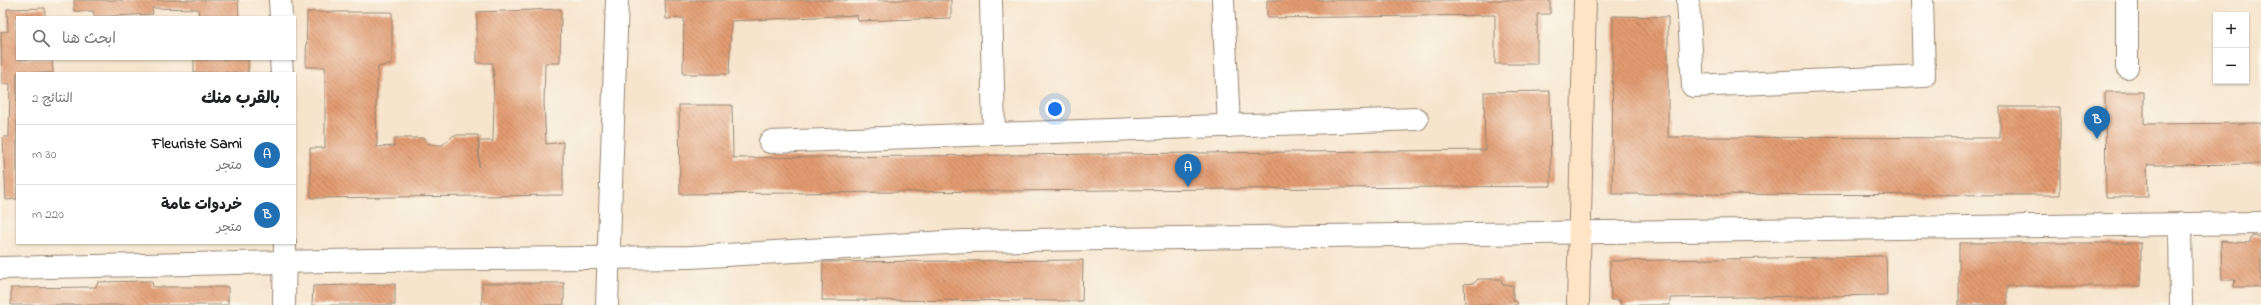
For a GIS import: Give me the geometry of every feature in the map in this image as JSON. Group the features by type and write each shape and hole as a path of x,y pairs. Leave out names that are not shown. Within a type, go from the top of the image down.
{"street":[{"path":"280,0 281,16"},
{"path":"607,305 617,0"},
{"path":"991,0 994,134"},
{"path":"1224,0 1229,126"},
{"path":"1578,305 1585,0"},
{"path":"1688,0 1693,86 1924,76 1922,0"},
{"path":"2127,0 2128,67"},
{"path":"281,60 282,72"},
{"path":"770,142 1417,120"},
{"path":"0,268 285,252 691,257 964,241 2261,223"},
{"path":"2180,225 2182,305"},
{"path":"284,305 285,252"}],"building":[{"path":"74,0 238,0 239,16 199,16 198,9 152,8 153,14 114,16 95,16 93,11 74,11"},
{"path":"665,0 951,0 951,18 858,21 857,15 731,21 729,74 683,74 684,18 666,19"},
{"path":"1267,0 1550,0 1550,14 1537,14 1537,64 1495,64 1495,15 1267,18"},
{"path":"45,8 45,16 16,16 16,60 52,60 53,72 16,72 16,199 6,200 3,137 9,137 10,84 2,84 1,32 8,31 7,9"},
{"path":"561,9 560,63 545,63 544,103 546,144 563,142 563,195 311,198 310,148 325,148 325,67 306,67 307,12 392,12 392,64 378,67 376,105 377,147 394,146 394,138 425,138 427,143 442,145 454,135 478,135 479,167 479,141 493,141 494,103 493,63 477,63 477,12"},
{"path":"1613,16 1668,17 1668,137 2000,138 2000,107 2060,107 2060,195 1612,194"},
{"path":"194,60 248,60 248,72 194,72"},
{"path":"1550,91 1551,186 680,194 679,105 732,105 733,158 1485,150 1484,92"},
{"path":"2105,92 2144,92 2144,124 2261,123 2261,164 2147,165 2148,197 2106,197"},
{"path":"2252,236 2261,237 2261,287 2234,287 2235,280 2222,280 2221,241 2249,243"},
{"path":"1959,243 2141,243 2141,286 2007,286 2007,305 1959,305"},
{"path":"1886,256 1887,295 1670,298 1670,305 1620,305 1620,300 1611,300 1610,261"},
{"path":"1083,260 1082,301 822,300 823,262"},
{"path":"1478,279 1501,279 1503,285 1513,285 1513,300 1518,303 1516,305 1465,305 1464,284 1474,283"},
{"path":"152,281 153,287 228,287 228,305 11,305 11,288 96,287 98,282"},
{"path":"482,283 564,283 564,305 482,305"},
{"path":"395,284 395,305 312,305 313,286"}],"place":[{"name":"خردوات عامة","path":"2097,139"},
{"name":"Fleuriste Sami","path":"1188,187"}]}
